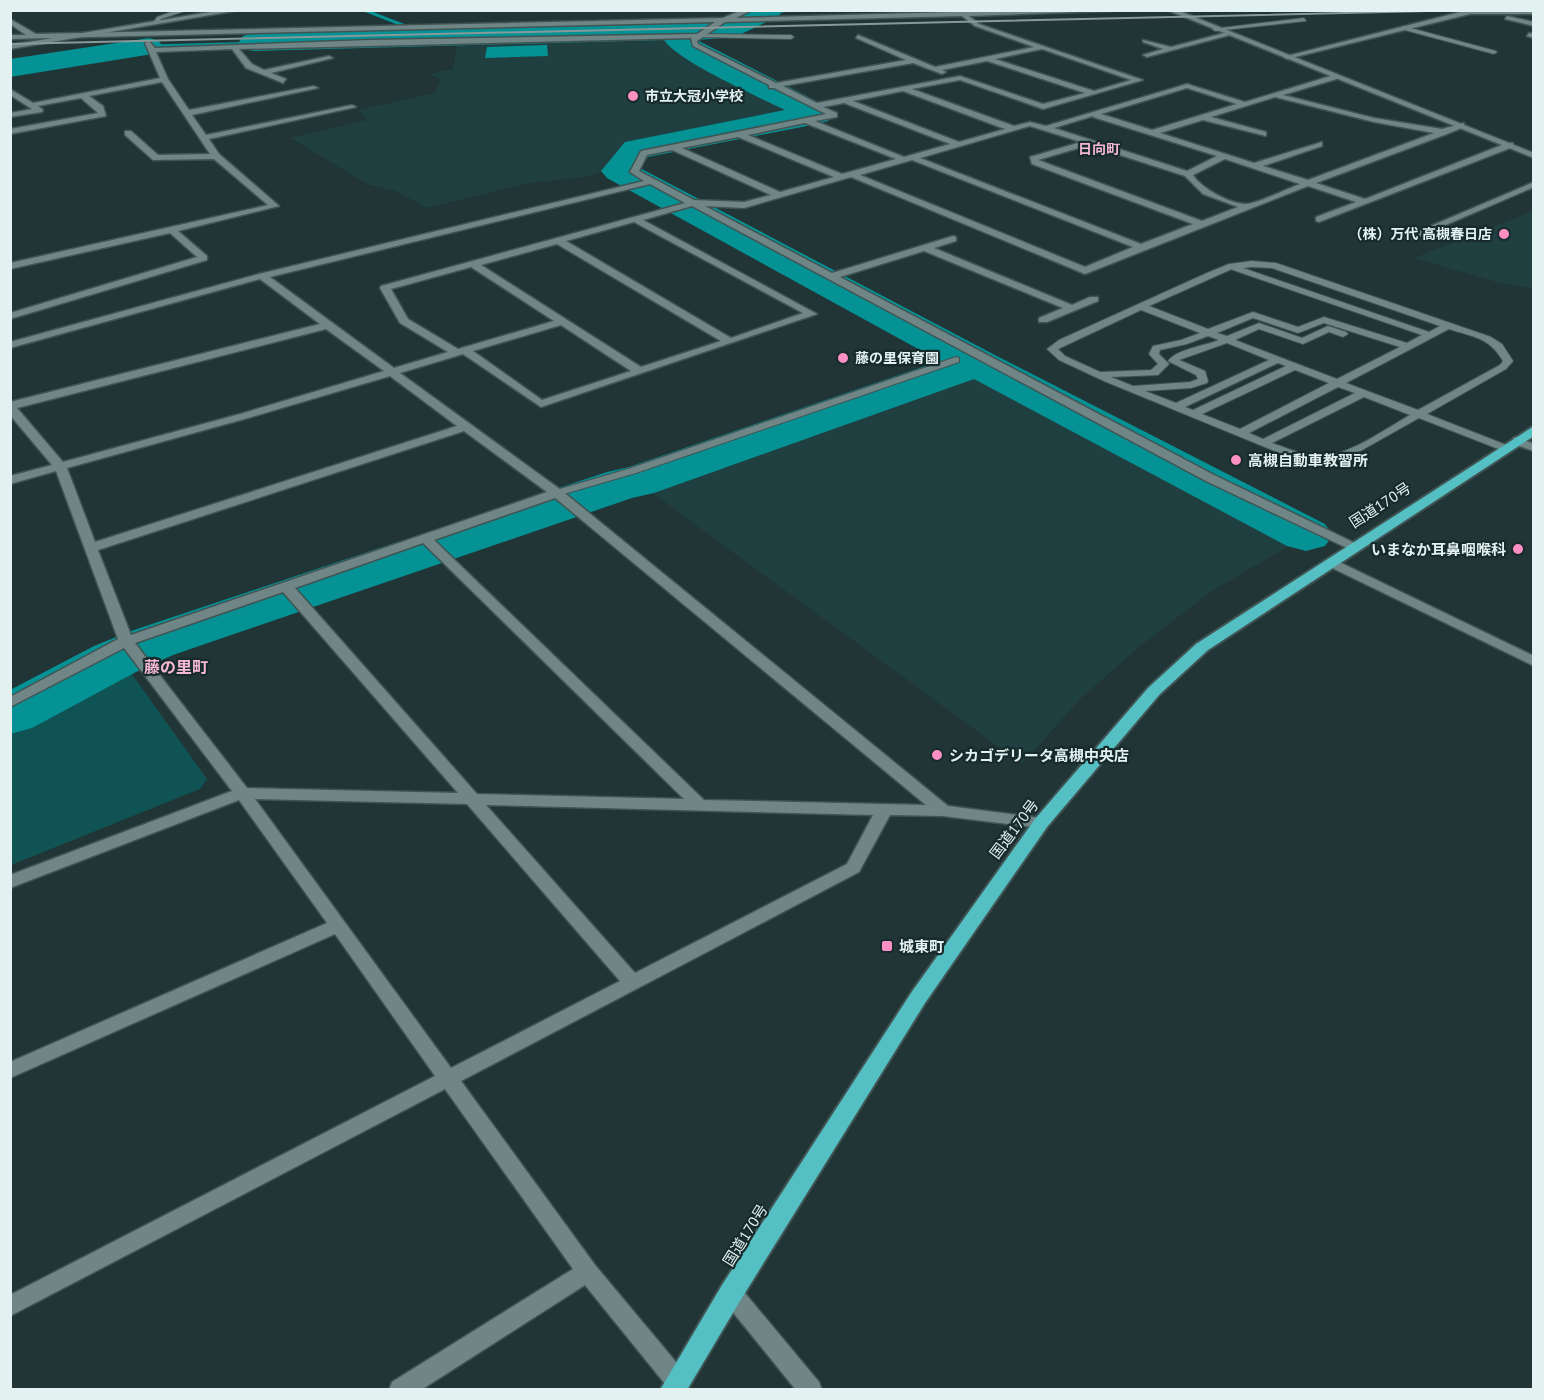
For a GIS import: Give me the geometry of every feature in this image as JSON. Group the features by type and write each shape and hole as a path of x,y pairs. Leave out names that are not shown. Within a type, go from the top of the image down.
{"highway":[{"name":"国道170号","path":"676,1386 731,1293 918,998 1041,823 1154,691 1202,647 1354,546 1518,446 1533,430"}],"street":[{"path":"10,47 237,10"},
{"path":"749,10 723,20 693,40 695,45 772,86 834,115 644,153 634,171 646,183 831,277 1210,478 1354,546"},
{"path":"880,10 894,16"},
{"path":"10,37 1131,10"},
{"path":"1170,10 1532,154"},
{"path":"1287,57 1470,12 1533,12"},
{"path":"1484,12 1533,24"},
{"path":"858,37 934,69 1043,106 1139,80 977,25 964,15"},
{"path":"10,21 35,37"},
{"path":"154,50 677,37 704,33"},
{"path":"10,266 274,206 216,156 164,79 154,50 143,34"},
{"path":"1147,55 1228,34"},
{"path":"1145,41 1172,49"},
{"path":"234,47 249,66 283,81"},
{"path":"934,69 1042,47"},
{"path":"264,72 329,58"},
{"path":"987,58 1126,104"},
{"path":"772,86 914,61"},
{"path":"1155,132 1337,76"},
{"path":"814,106 960,78"},
{"path":"32,105 164,79"},
{"path":"1046,128 1096,115 1187,86 1245,104"},
{"path":"188,113 314,88"},
{"path":"903,89 1014,129"},
{"path":"10,91 39,110 10,115"},
{"path":"10,132 103,114 100,108 83,95"},
{"path":"1274,95 1374,120 1444,132"},
{"path":"843,100 958,144"},
{"path":"204,138 352,107"},
{"path":"1096,115 1155,132 1365,202"},
{"path":"1202,117 1263,134"},
{"path":"807,122 1141,247"},
{"path":"637,220 812,314 541,404 460,351 404,321 385,288 686,205 744,205 1030,124 1188,174 1224,156"},
{"path":"851,174 1085,271 1141,247 1461,125"},
{"path":"128,133 156,158 216,156"},
{"path":"739,134 841,177"},
{"path":"1089,142 1033,159 1202,224"},
{"path":"1254,166 1319,144"},
{"path":"1319,219 1510,145"},
{"path":"673,147 779,195"},
{"path":"1188,174 1192,183 1206,192 1248,207"},
{"path":"10,345 262,276 646,183"},
{"path":"1410,237 1533,184"},
{"path":"10,316 204,258 172,230"},
{"path":"831,277 953,239"},
{"path":"559,241 729,341"},
{"path":"925,248 1071,308"},
{"path":"473,264 639,371"},
{"path":"262,276 565,500 943,811"},
{"path":"1042,320 1094,299"},
{"path":"10,480 392,373 560,322"},
{"path":"328,325 10,406 60,466 131,648 242,793 587,1272 676,1386"},
{"path":"91,548 465,427"},
{"path":"10,703 131,648 565,500"},
{"path":"432,545 700,805"},
{"path":"1331,562 1533,662"},
{"path":"291,592 633,983"},
{"path":"10,882 242,793 943,811 1041,823"},
{"path":"10,1306 853,868 884,810"},
{"path":"10,1071 338,925"},
{"path":"400,1389 587,1272"},
{"path":"731,1293 811,1389"}],"lane":[{"path":"156,23 159,18 185,10"},
{"path":"1215,29 1304,20"},
{"path":"1403,28 1494,52"},
{"path":"704,33 791,37"},
{"path":"1273,265 1449,325 1488,339 1499,346 1508,361 1503,368 1344,456 1334,459 1305,458 1129,388 1062,358 1052,349 1062,342 1140,306 1232,266 1273,265"},
{"path":"1232,266 1430,335"},
{"path":"1140,306 1419,415 1518,446"},
{"path":"1098,374 1154,373 1164,364 1154,354 1156,348 1184,342 1253,315 1299,330 1324,320 1408,346"},
{"path":"1241,433 1449,325"},
{"path":"1129,388 1176,387 1203,381 1201,373 1173,362 1183,352 1195,352 1259,326 1304,341 1328,329 1396,353"},
{"path":"1176,407 1278,359"},
{"path":"565,500 632,471 956,360"},
{"path":"1194,414 1295,366"},
{"path":"1254,385 1269,392"},
{"path":"1265,442 1363,393"},
{"path":"1227,398 1242,405"}],"shaded area":[{"path":"763,11 790,11 757,18 736,32 730,33 165,47 11,73 11,68 145,45 716,30 740,17"},
{"path":"670,40 804,111 803,114 629,147 613,167 586,177 528,183 427,208 395,191 367,184 291,138 367,120 359,110 434,93 441,80 430,74 453,69 457,44"},
{"path":"547,45 548,56 485,58 487,47"},
{"name":"（株）万代 高槻春日店","path":"1533,211 1533,288 1500,283 1414,258"},
{"path":"977,370 1303,538 1213,590 1140,646 1080,699 1022,764 640,484"},
{"path":"124,663 207,779 200,789 11,865 11,726"}],"waterway":[{"path":"362,10 431,36"},
{"path":"253,42 431,36 725,31 769,10"},
{"path":"675,32 678,40 697,53 817,114 637,149 619,171 977,363"},
{"path":"10,68 149,47"},
{"path":"10,715 115,659 152,643 625,483 636,482 977,363"},
{"path":"977,363 1306,535"}],"railway":[{"path":"10,44 1472,10"}],"place":[{"name":"市立大冠小学校","path":"633,96"},
{"name":"（株）万代 高槻春日店","path":"1504,234"},
{"name":"藤の里保育園","path":"843,358"},
{"name":"高槻自動車教習所","path":"1236,460"},
{"name":"いまなか耳鼻咽喉科","path":"1518,549"},
{"name":"シカゴデリータ高槻中央店","path":"937,755"},
{"name":"城東町","path":"887,946"}],"district":[{"name":"日向町","path":"1099,149"},
{"name":"藤の里町","path":"176,667"}]}
